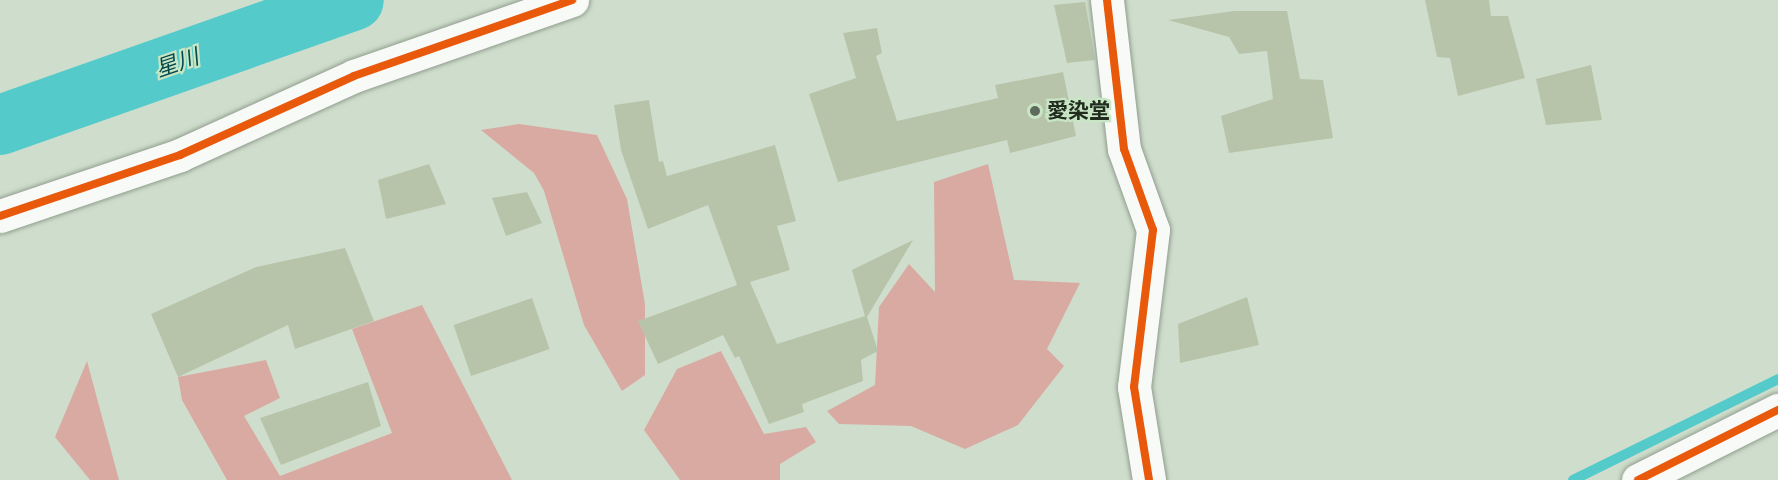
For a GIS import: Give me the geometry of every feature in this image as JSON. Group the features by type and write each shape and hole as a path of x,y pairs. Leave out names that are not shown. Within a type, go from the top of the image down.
{"street":[{"path":"0,216 180,155 354,76 572,0"},
{"path":"1107,0 1124,149 1153,230 1134,387 1149,480"},
{"path":"1638,480 1778,410"}],"shaded area":[{"path":"519,124 597,135 627,199 645,304 645,375 622,391 584,325 544,191 534,173 481,130"},
{"path":"988,164 1014,280 1080,283 1047,349 1064,366 1018,425 965,449 911,426 839,424 827,411 875,385 879,307 909,264 935,292 934,182"},
{"path":"422,305 512,480 227,480 182,400 178,377 266,360 280,398 244,416 280,476 392,433 352,329"},
{"path":"721,351 764,434 806,427 816,442 780,464 780,480 680,480 644,430 677,369"},
{"path":"87,361 119,480 90,480 55,437"}],"building":[{"path":"1425,0 1489,0 1491,16 1508,16 1525,78 1458,96 1450,58 1437,57"},
{"path":"1085,2 1095,60 1067,63 1054,5"},
{"path":"1234,11 1287,11 1300,79 1323,80 1333,138 1229,153 1221,116 1273,99 1267,51 1239,54 1229,37 1168,20"},
{"path":"877,28 882,53 876,56 897,121 998,98 995,85 1063,72 1076,136 1010,153 1007,140 838,182 809,94 856,78 843,33"},
{"path":"1591,65 1602,120 1546,125 1536,79"},
{"path":"649,100 659,162 663,161 667,176 775,145 796,221 777,226 790,270 750,282 777,344 865,316 852,270 913,240 867,317 878,351 861,360 863,381 802,404 804,412 769,424 739,356 735,358 723,335 658,364 638,321 737,285 708,205 648,229 621,150 614,105"},
{"path":"429,164 446,204 386,219 378,180"},
{"path":"527,192 542,223 506,236 492,198"},
{"path":"345,248 374,321 295,349 288,325 178,377 151,314 256,267"},
{"path":"1247,297 1259,345 1180,363 1178,324"},
{"path":"532,298 550,349 471,376 454,325"},
{"path":"368,382 381,426 281,465 260,418"}],"waterway":[{"name":"星川","path":"0,125 354,0"},
{"path":"1573,480 1778,379"}],"cycle path":[{"path":"0,216 180,155 354,76 572,0"},
{"path":"1107,0 1124,149 1153,230 1134,387 1149,480"},
{"path":"1638,480 1778,410"}],"place":[{"name":"愛染堂","path":"1035,111"}]}
